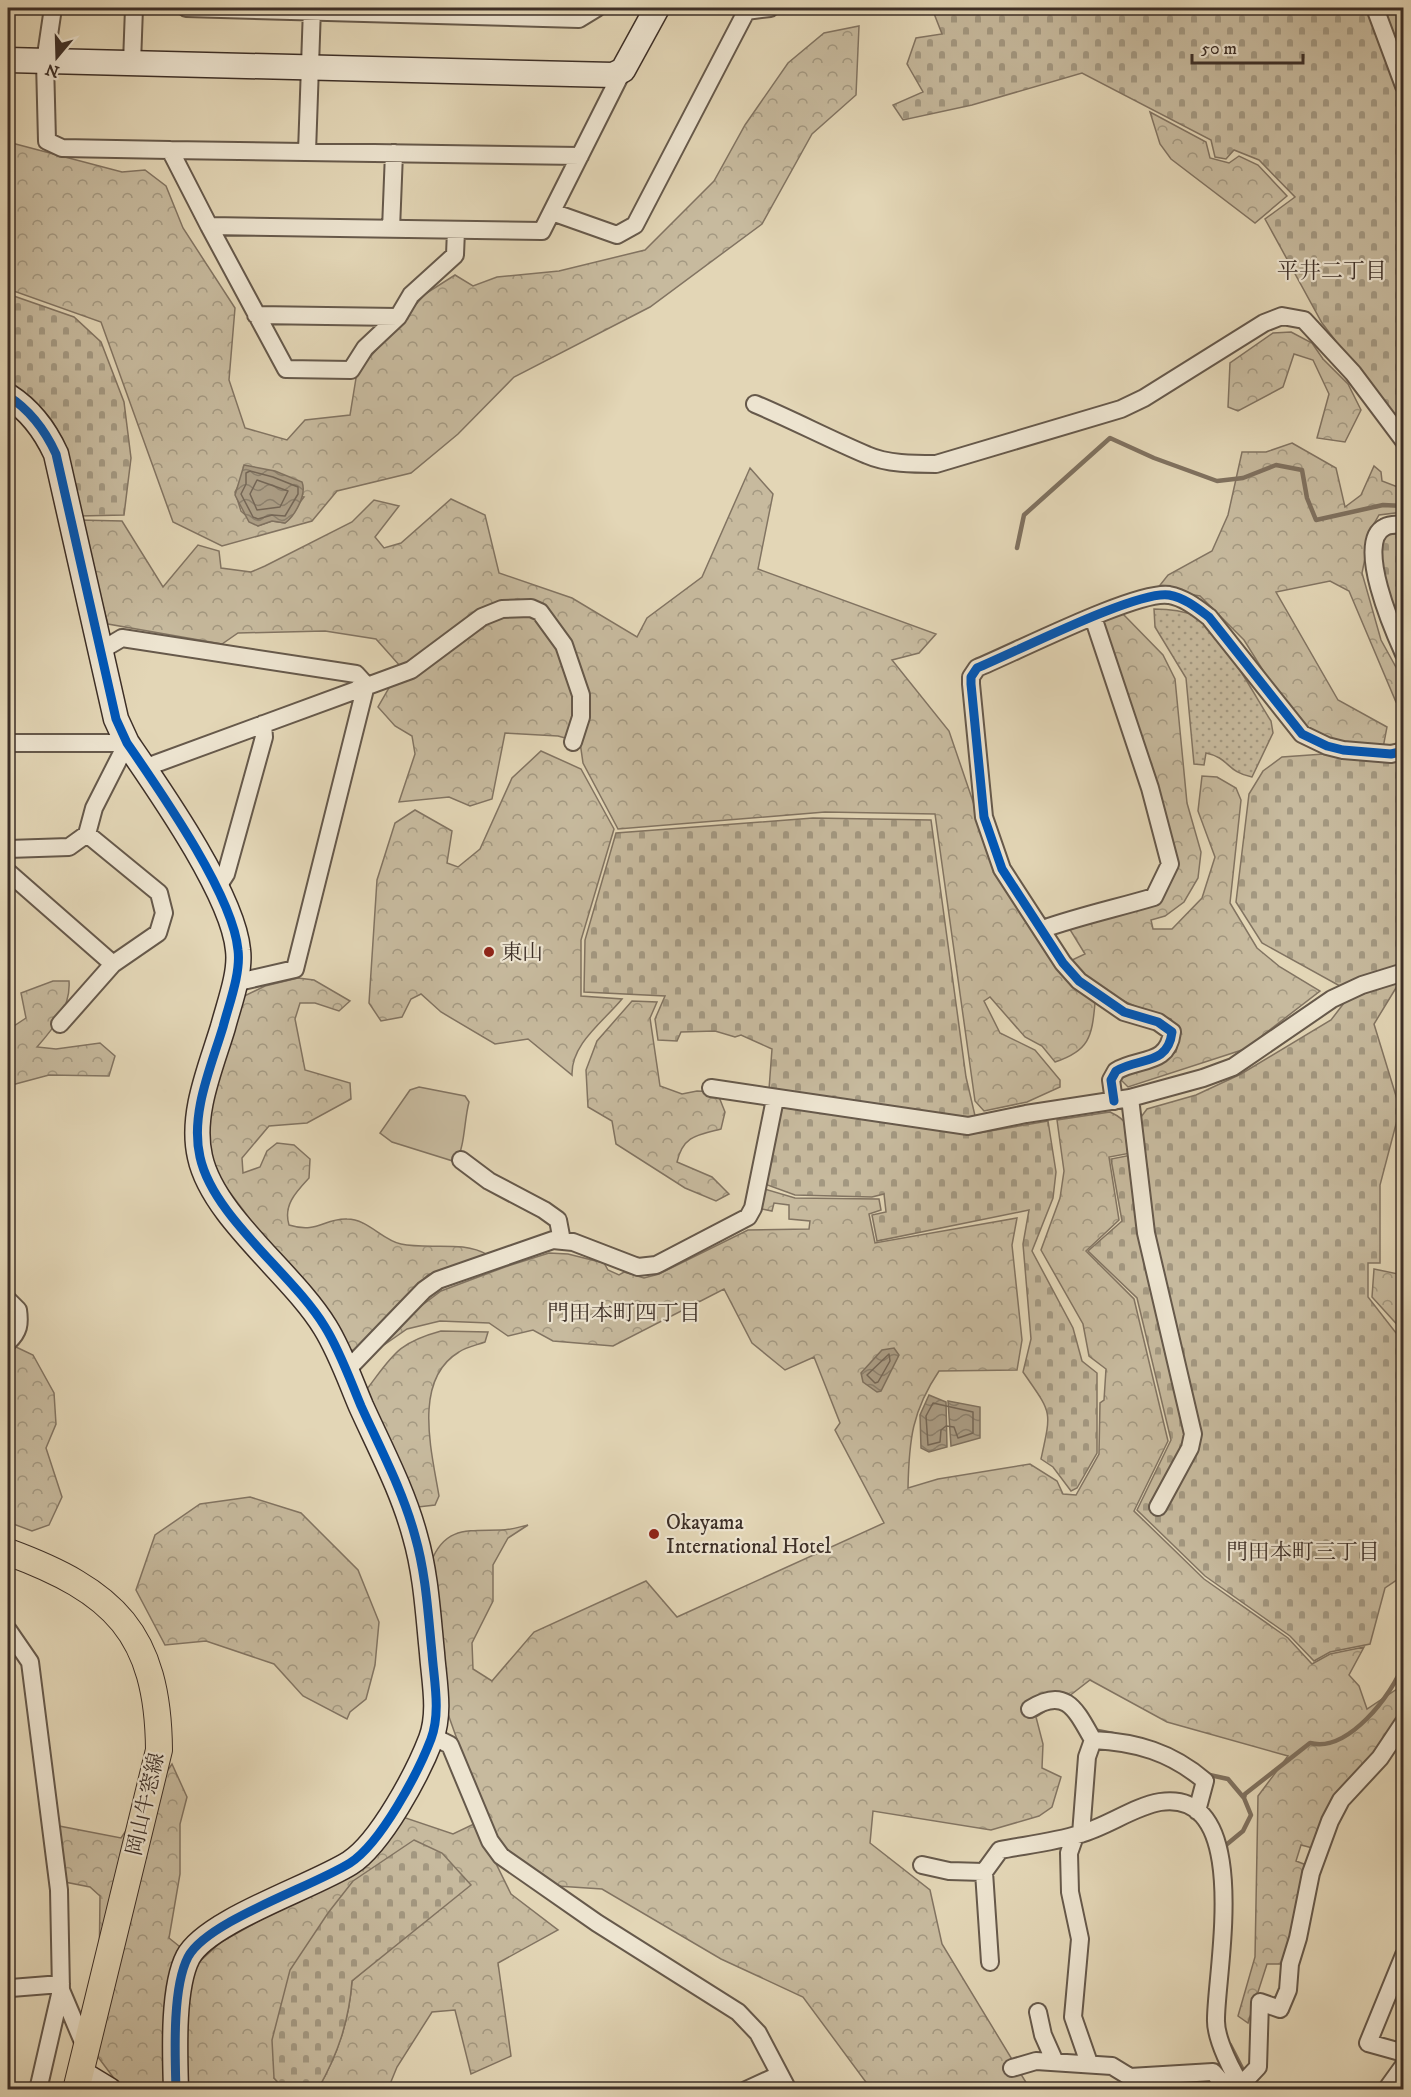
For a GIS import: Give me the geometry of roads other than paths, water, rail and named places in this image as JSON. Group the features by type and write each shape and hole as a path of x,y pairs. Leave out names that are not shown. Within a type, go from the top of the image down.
{"main road":[{"name":"岡山牛窓線","path":"8,1552 51,1568 87,1588 116,1612 138,1645 153,1677 159,1712 159,1750 81,2071"}],"street":[{"path":"53,8 45,62 47,141 62,148 580,156"},
{"path":"132,63 134,8"},
{"path":"186,8 502,12 579,19 597,8"},
{"path":"209,226 542,231 623,70 657,8"},
{"path":"552,212 617,235 635,225 747,9 770,8"},
{"path":"1375,8 1404,86"},
{"path":"307,152 312,9"},
{"path":"8,60 598,76 613,75 623,70"},
{"path":"170,150 286,369 351,370 365,348 398,317 411,296 455,255 456,230"},
{"path":"391,229 394,153"},
{"path":"256,315 398,317"},
{"path":"755,404 852,446 868,456 908,464 936,464 986,451 1005,441 1121,409 1144,398 1264,323 1282,316 1304,320 1353,373 1404,441"},
{"path":"8,396 29,412 40,425 56,454 116,719 127,743 217,888 230,918 239,952 234,983 200,1108 196,1135 200,1158 212,1187 229,1211 303,1297 326,1328 400,1493 415,1536 424,1574 436,1697 432,1736 408,1789 371,1843 352,1862 211,1933 190,1954 182,1972 176,2028 176,2090"},
{"path":"1404,524 1385,527 1380,531 1373,549 1375,575 1404,654"},
{"path":"1158,1507 1190,1448 1193,1434 1146,1233 1122,1100 1111,1080 1116,1071 1166,1051 1172,1032 1158,1022 1124,1012 1079,981 1063,963 1002,869 984,817 971,677 977,668 1093,616 1155,596 1169,595 1191,603 1209,617 1302,734 1327,746 1343,750 1391,754 1404,751"},
{"path":"144,768 411,670 482,617 502,609 531,608 540,612 552,625 564,645 580,694 581,717 573,742"},
{"path":"1043,929 1087,914 1102,913 1154,897 1170,864 1150,788 1093,616"},
{"path":"100,651 122,638 356,674 366,685"},
{"path":"234,983 295,969 366,685"},
{"path":"217,888 226,874 264,737 263,724"},
{"path":"8,743 127,743"},
{"path":"8,849 69,847 87,834 94,808 127,743"},
{"path":"60,1024 113,964 158,933 164,913 159,893 87,834"},
{"path":"8,872 113,964"},
{"path":"711,1088 968,1126 1026,1114 1122,1100 1203,1078 1233,1066 1332,999 1362,985 1404,972"},
{"path":"346,1371 424,1290 438,1280 553,1240 573,1242 638,1267 656,1265 748,1217 753,1208 776,1099"},
{"path":"461,1160 489,1181 558,1220 562,1241"},
{"path":"8,1300 18,1310 20,1322 15,1335 8,1342"},
{"path":"8,1630 30,1662 59,1890 61,1987 81,2071 109,2090"},
{"path":"1030,1709 1046,1700 1057,1698 1082,1720 1093,1740 1087,1757 1078,1835 1069,1853 1070,1892 1080,1939 1073,2017 1089,2063"},
{"path":"1242,2084 1258,2067 1260,2058 1260,2002 1280,2009 1288,1990 1290,1964 1301,1928 1311,1873 1330,1821 1341,1800 1380,1758 1404,1722"},
{"path":"432,1736 450,1745 490,1841 501,1856 597,1923 738,2012 758,2033 783,2082 746,2090"},
{"path":"1093,1740 1126,1741 1155,1750 1189,1767 1205,1781 1198,1807 1221,1851 1224,1923 1215,2021 1226,2054 1242,2084"},
{"path":"990,1962 984,1872 1000,1850 1078,1835 1160,1803 1183,1803 1198,1807"},
{"path":"921,1865 949,1871 984,1872"},
{"path":"1404,1955 1368,2043 1404,2053"},
{"path":"8,1986 11,1988 61,1987"},
{"path":"38,2090 61,1987"},
{"path":"1038,2012 1043,2035 1055,2062"},
{"path":"1012,2068 1036,2061 1089,2063 1112,2066 1130,2077 1181,2082 1213,2072 1242,2084"},
{"path":"1386,2090 1404,2065"}],"water":[{"path":"244,465 275,471 302,482 303,492 299,504 285,523 272,521 258,526 249,522 235,495"},
{"path":"894,1348 899,1355 881,1391 877,1392 863,1382 861,1373 882,1350"},
{"path":"929,1395 946,1402 947,1447 929,1452 921,1448 920,1415"},
{"path":"948,1401 980,1407 980,1438 951,1446"}],"waterway":[{"path":"1017,548 1024,515 1110,438 1154,458 1217,481 1243,478 1276,465 1302,470 1307,498 1316,520 1383,505 1404,506"},
{"path":"1226,1852 1226,1845 1243,1831 1251,1815 1244,1798 1245,1794 1310,1743 1324,1744 1353,1731 1379,1705 1404,1663"},
{"path":"1098,1731 1113,1734"},
{"path":"1205,1774 1228,1779 1244,1798"},
{"path":"1230,2045 1245,2074"},
{"path":"1250,2081 1258,2090"}],"place":[{"name":"東山","path":"489,952"},
{"name":"Okayama International Hotel","path":"654,1534"}],"district":[{"name":"平井二丁目","path":"1332,270"},
{"name":"門田本町四丁目","path":"624,1312"},
{"name":"門田本町三丁目","path":"1303,1551"}]}
